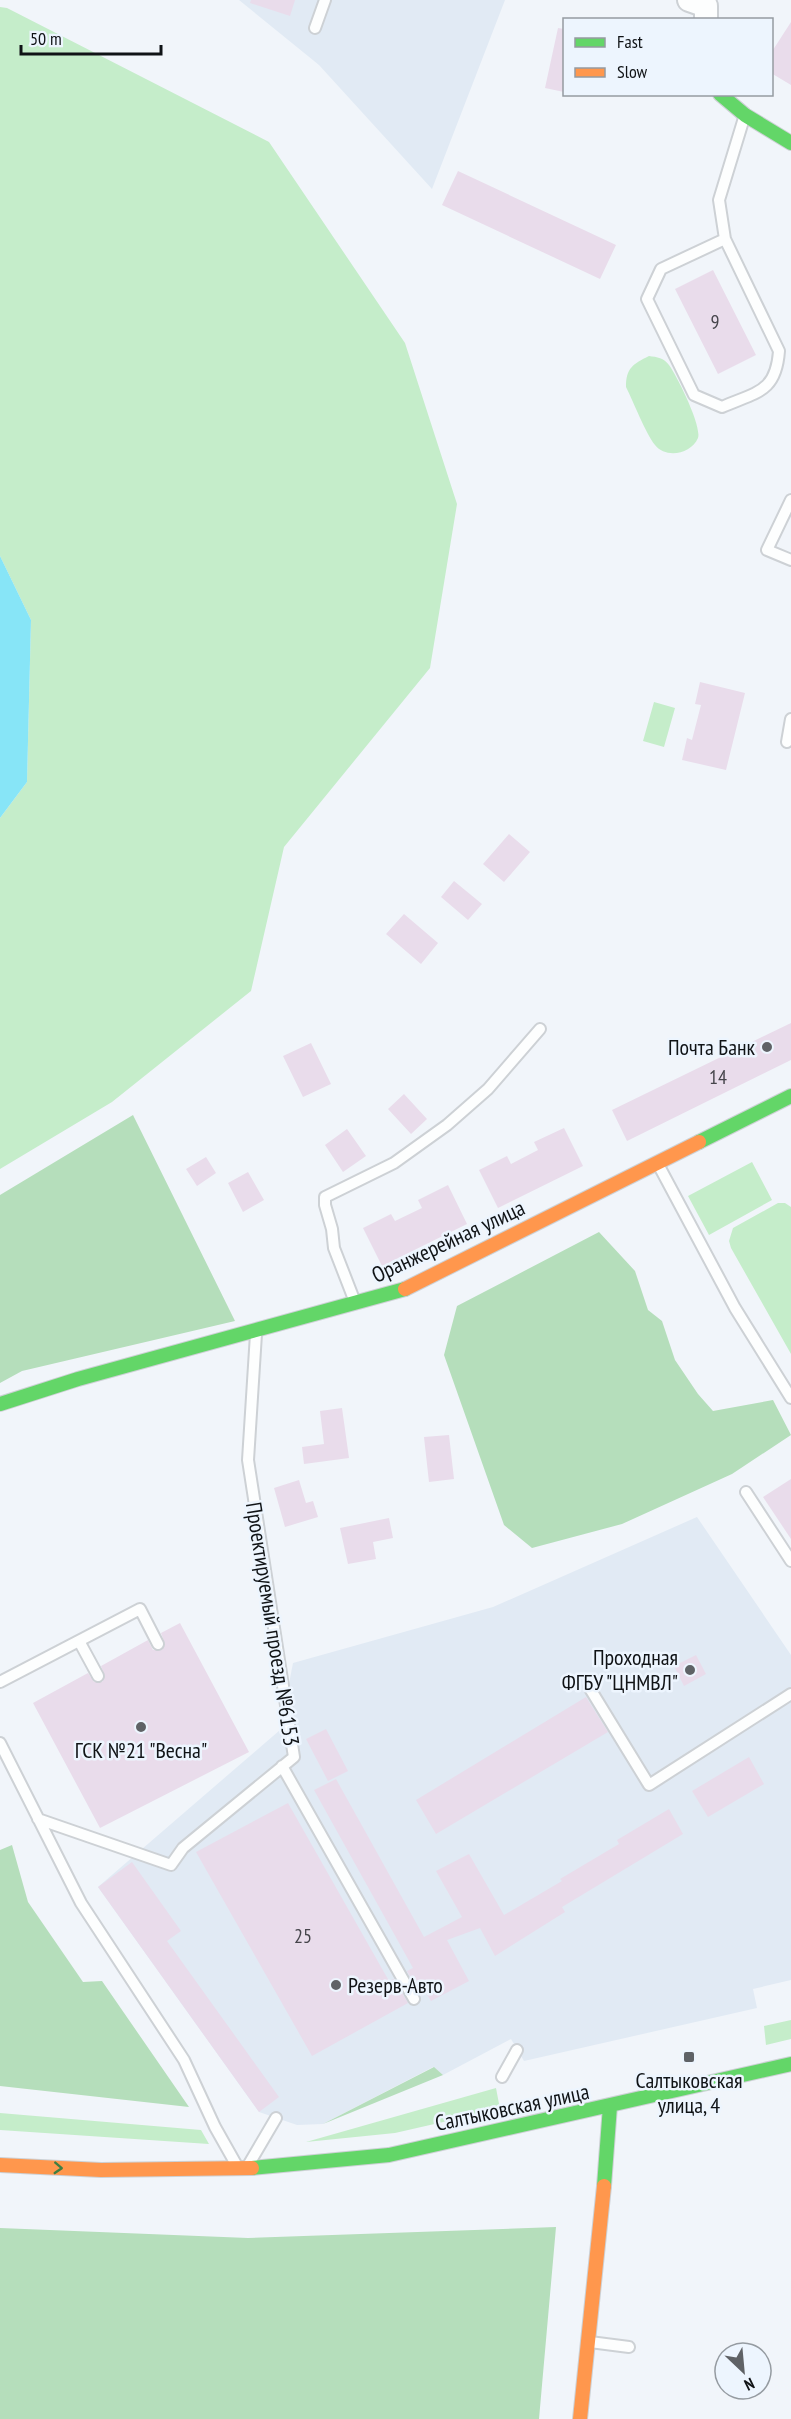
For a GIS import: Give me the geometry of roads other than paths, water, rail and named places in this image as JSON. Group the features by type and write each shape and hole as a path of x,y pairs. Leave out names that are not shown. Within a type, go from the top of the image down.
{"street":[{"path":"722,96 745,115 791,143"},
{"name":"Оранжерейная улица","path":"0,1404 78,1379 398,1293 791,1096"},
{"name":"Салтыковская улица","path":"0,2165 101,2170 243,2168 389,2155 791,2064"},
{"path":"580,2419 609,2142 610,2106"},
{"name":"Салтыковская улица","path":"72,2154 243,2168"}],"lane":[{"path":"315,28 325,0"},
{"path":"725,239 661,269 647,299 694,395 722,407 769,386 777,369 779,351 725,239 719,200 745,115"},
{"path":"791,500 767,550 791,560"},
{"path":"787,742 791,719"},
{"path":"356,1305 334,1248 325,1197 394,1163 447,1125 488,1089 540,1029"},
{"path":"657,1162 735,1308 791,1398"},
{"name":"Проектируемый проезд №6153","path":"38,1820 171,1865 183,1848 294,1757 248,1460 257,1331"},
{"path":"746,1492 791,1561"},
{"path":"0,1682 140,1609 158,1644"},
{"path":"79,1641 98,1676"},
{"path":"589,1687 649,1785 791,1695"},
{"path":"0,1743 81,1903 184,2060 215,2127 243,2168 276,2118"},
{"path":"282,1766 414,1999"},
{"path":"502,2077 517,2050"},
{"path":"589,2342 629,2348"}],"water":[{"path":"0,556 31,620 27,782 0,818"}],"place":[{"name":"Почта Банк","path":"767,1047"},
{"name":"Проходная ФГБУ \"ЦНМВЛ\"","path":"690,1670"},
{"name":"ГСК №21 \"Весна\"","path":"141,1727"},
{"name":"Резерв-Авто","path":"336,1985"},
{"name":"Салтыковская улица, 4","path":"689,2057"}]}
